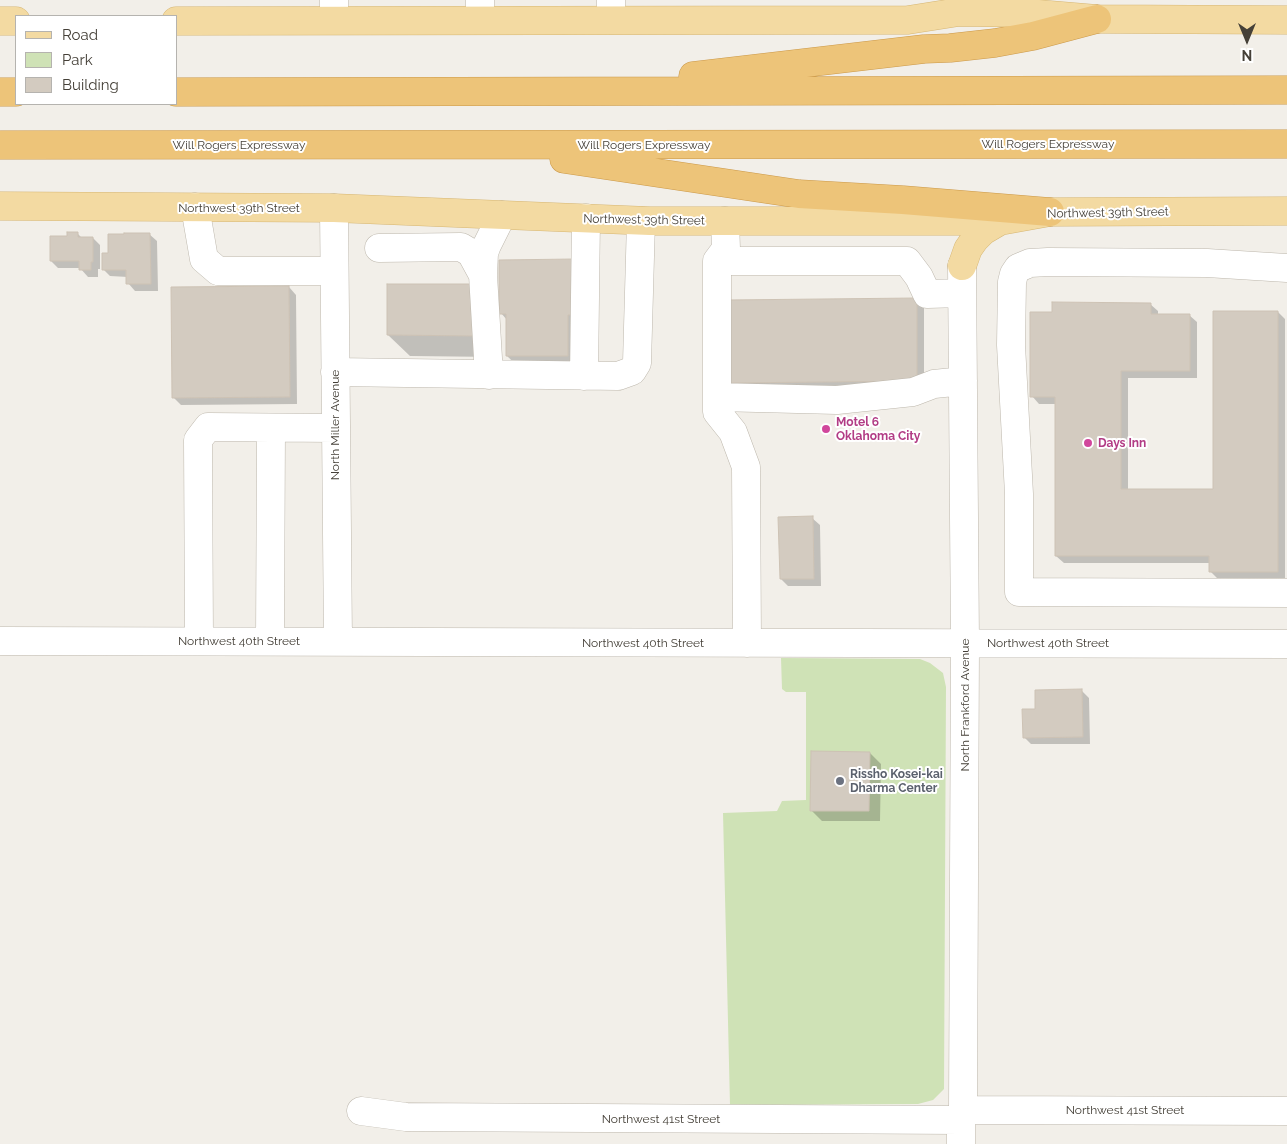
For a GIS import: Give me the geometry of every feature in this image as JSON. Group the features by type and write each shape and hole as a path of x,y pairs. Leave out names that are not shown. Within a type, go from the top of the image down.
{"highway":[{"path":"564,91 924,49 995,43 1033,36 1097,19"},
{"path":"178,92 1287,90"},
{"path":"0,92 15,92"},
{"name":"Will Rogers Expressway","path":"0,145 1287,144"},
{"path":"473,145 799,194 1050,212"}],"main road":[{"path":"178,21 334,10 611,10 908,20 959,6 1097,19 1287,20"},
{"path":"0,21 15,21"},
{"name":"Northwest 39th Street","path":"0,206 334,208 641,221 1000,221 1050,212 1287,211"},
{"path":"962,266 968,249 975,239 1000,221"}],"street":[{"path":"195,207 204,259 218,271 334,271"},
{"name":"North Miller Avenue","path":"334,208 334,428 338,641"},
{"path":"433,212 433,247"},
{"path":"488,375 483,274 484,253 502,215"},
{"path":"584,376 586,218"},
{"path":"334,372 618,376 632,371 638,363 641,221"},
{"path":"725,221 726,249 716,261 717,412 733,432 746,467 747,643"},
{"path":"379,248 461,247 471,253 483,274"},
{"path":"716,261 907,261 919,277 926,294 962,293"},
{"path":"1287,268 1207,263 1030,263 1018,268 1012,282 1011,345 1019,494 1019,592 1287,593"},
{"name":"North Frankford Avenue","path":"962,266 965,643 962,1125"},
{"path":"717,397 837,400 913,392 934,384 963,381"},
{"path":"198,641 198,440 208,427 334,428"},
{"path":"270,641 271,428"},
{"name":"Northwest 40th Street","path":"0,641 1287,644"},
{"name":"Northwest 41st Street","path":"361,1110 406,1117 962,1125 1287,1111"}],"green space":[{"path":"781,658 920,659 930,663 943,673 946,687 944,1089 933,1100 918,1104 730,1105 723,813 777,811 782,801 806,800 806,692 786,692 782,689"}],"building":[{"path":"67,232 78,232 78,237 93,237 93,262 91,262 91,270 79,270 79,261 50,261 50,236 67,236"},
{"path":"150,233 151,284 126,284 126,270 102,270 102,253 108,253 108,234"},
{"path":"575,259 575,315 568,315 568,356 506,356 506,314 499,314 499,260"},
{"path":"387,284 477,284 477,336 387,335"},
{"path":"289,286 290,397 172,398 171,287"},
{"path":"917,298 917,381 728,383 727,300"},
{"name":"Days Inn","path":"1052,302 1151,303 1151,314 1190,314 1190,371 1121,371 1121,489 1213,489 1213,311 1278,311 1278,572 1209,572 1209,556 1055,556 1055,397 1030,397 1030,312 1052,312"},
{"path":"813,516 814,579 780,579 778,517"},
{"path":"1082,689 1083,737 1023,738 1022,709 1035,709 1035,690"},
{"name":"Rissho Kosei-kai Dharma Center","path":"811,751 870,752 869,811 810,811"}],"place":[{"name":"Motel 6 Oklahoma City","path":"826,429"},
{"name":"Days Inn","path":"1088,443"},
{"name":"Rissho Kosei-kai Dharma Center","path":"840,781"}]}
